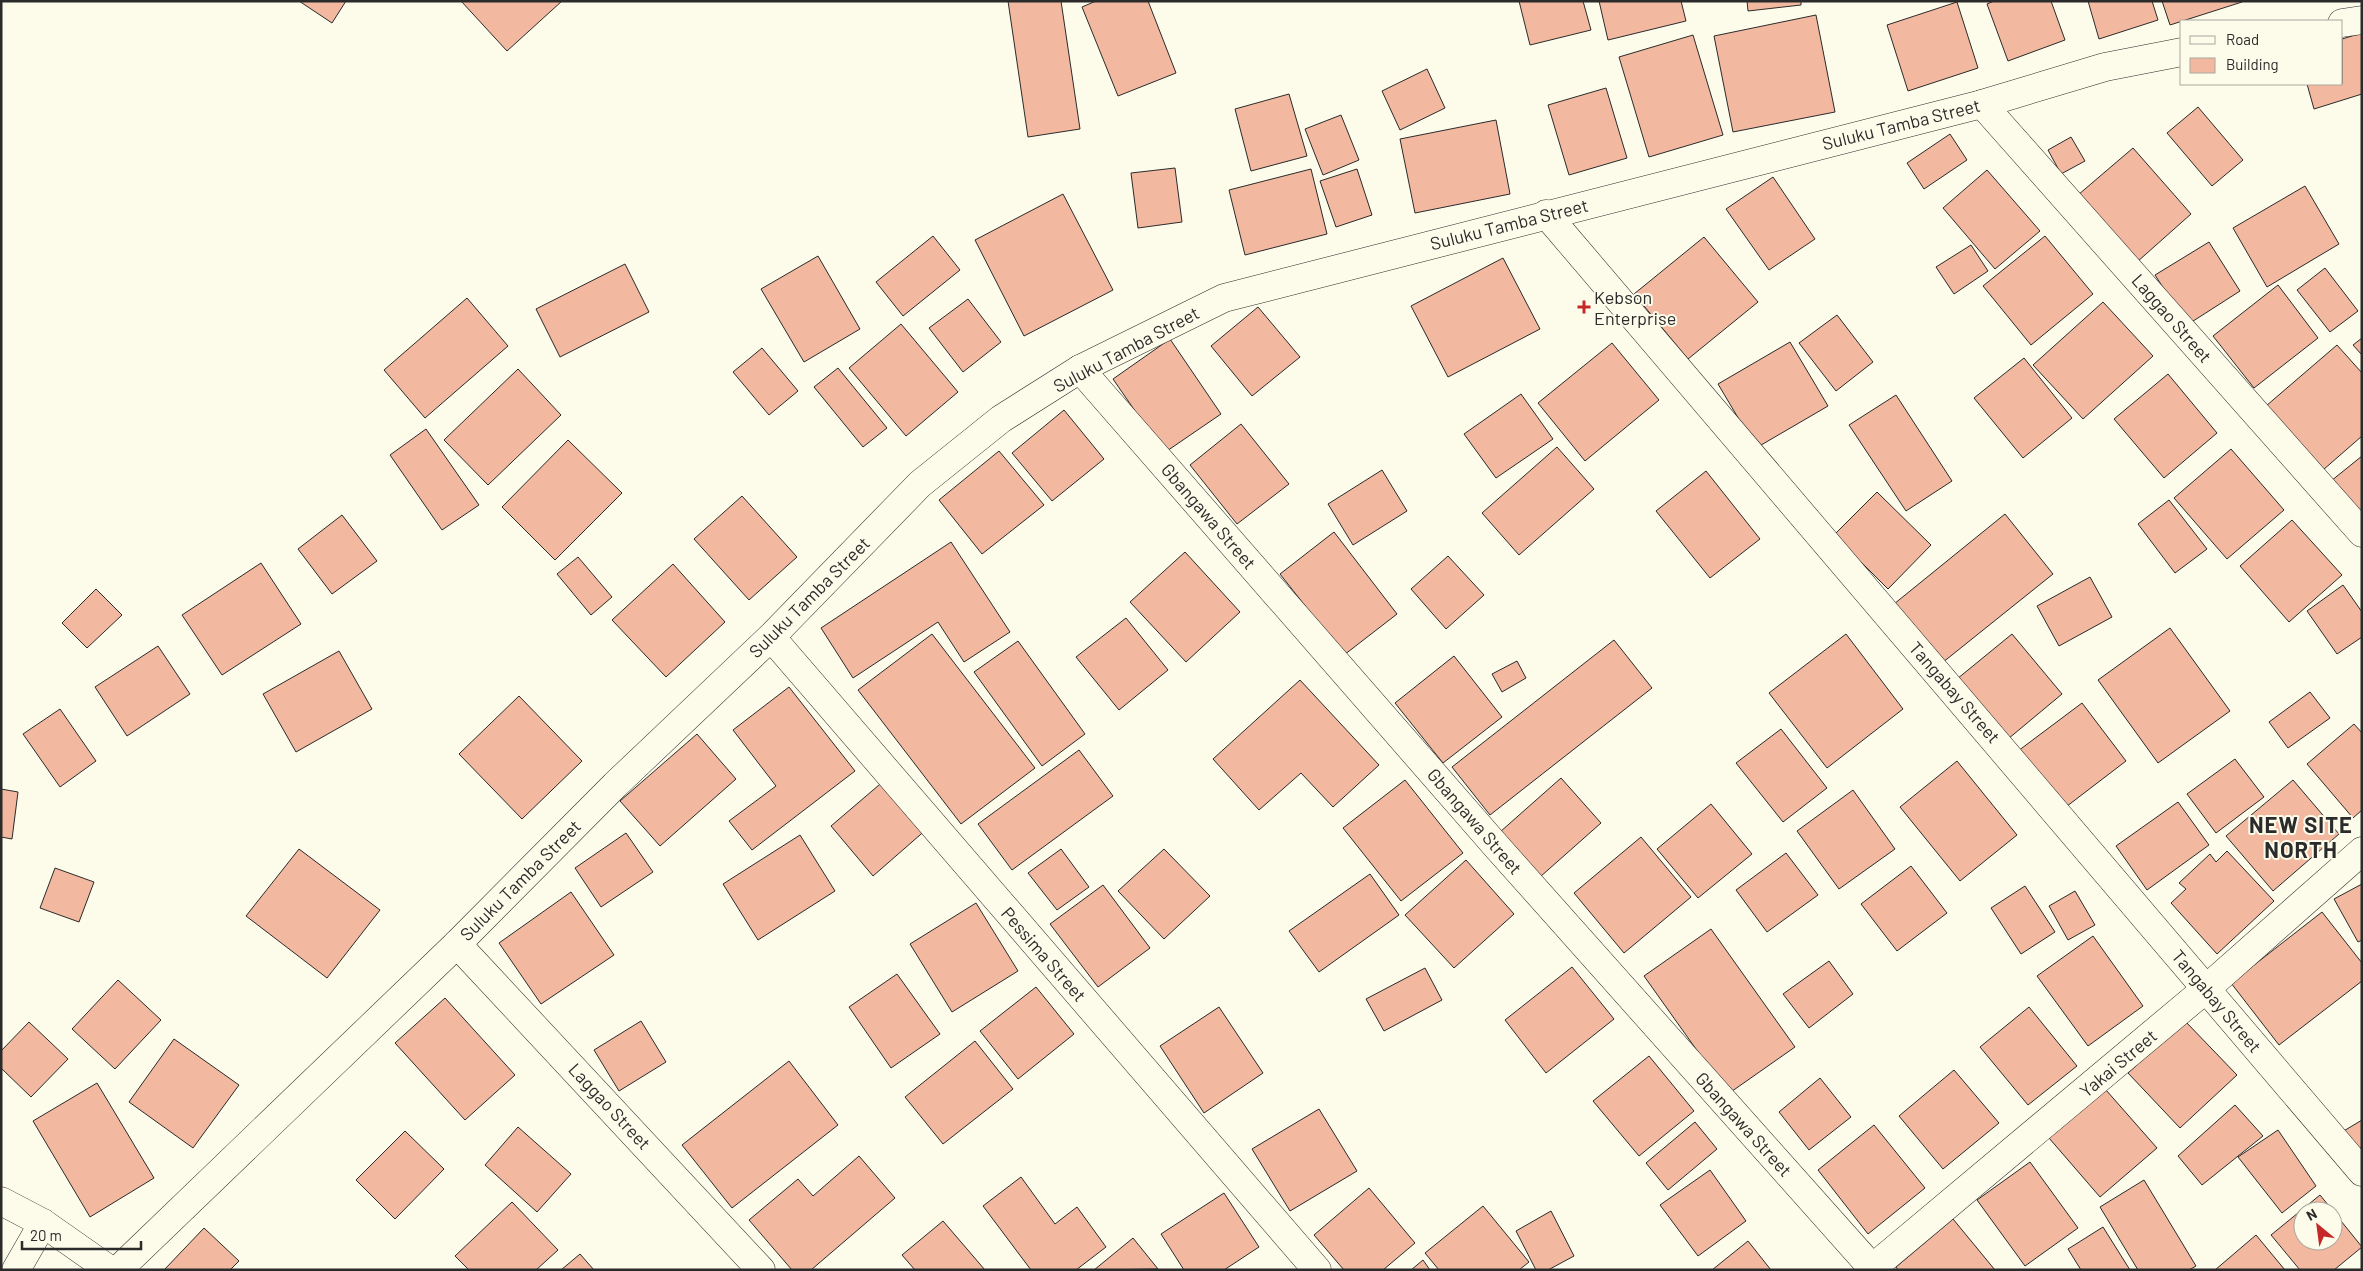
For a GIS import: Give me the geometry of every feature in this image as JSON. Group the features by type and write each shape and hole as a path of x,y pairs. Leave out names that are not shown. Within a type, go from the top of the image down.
{"street":[{"path":"2343,23 2362,20"},
{"name":"Suluku Tamba Street","path":"118,1270 458,944 615,785 771,637 920,484 1001,419 1080,369 1224,298 1546,214 1982,104 2105,68 2180,52"},
{"name":"Laggao Street","path":"1982,104 2362,533"},
{"name":"Tangabay Street","path":"1546,214 2362,1172"},
{"name":"Gbangawa Street","path":"1080,369 1490,839 1873,1269"},
{"name":"Pessima Street","path":"771,637 1317,1270"},
{"name":"Yakai Street","path":"1873,1269 2207,988 2362,851"},
{"name":"Laggao Street","path":"458,944 761,1270"},
{"path":"1,1201 42,1222 110,1270"},
{"path":"16,1270 42,1222"}],"building":[{"path":"299,1 346,1 332,23"},
{"path":"461,1 562,1 507,51"},
{"path":"1008,1 1061,1 1080,129 1028,137"},
{"path":"1096,1 1148,1 1176,73 1118,96 1082,7"},
{"path":"1519,1 1583,1 1591,30 1530,45"},
{"path":"1599,1 1681,1 1686,21 1608,40"},
{"path":"1747,1 1801,1 1801,5 1748,11"},
{"path":"1994,1 2051,1 2065,40 2008,61 1987,4"},
{"path":"2088,1 2152,1 2158,20 2099,39"},
{"path":"2162,1 2242,1 2186,20 2180,20 2180,22 2170,25"},
{"path":"1957,2 1978,68 1908,91 1887,25"},
{"path":"1816,15 1835,112 1733,132 1714,36"},
{"path":"2362,33 2362,94 2314,109 2307,85 2343,85 2343,39"},
{"path":"1693,35 1723,135 1649,157 1619,57"},
{"path":"1427,69 1445,108 1400,130 1382,91"},
{"path":"1606,88 1627,158 1569,175 1548,105"},
{"path":"1289,94 1307,156 1251,171 1235,109"},
{"path":"2198,107 2243,160 2212,186 2167,133"},
{"path":"1341,115 1359,160 1323,175 1305,129"},
{"path":"1496,120 1510,194 1415,213 1400,139"},
{"path":"1950,134 1967,160 1924,189 1907,163"},
{"path":"2071,137 2085,161 2061,174 2048,150"},
{"path":"2133,148 2191,214 2137,262 2078,195"},
{"path":"1175,168 1182,222 1138,228 1131,173"},
{"path":"1311,169 1327,234 1245,255 1229,190"},
{"path":"1357,169 1372,215 1336,227 1320,181"},
{"path":"1987,170 2040,231 1995,269 1943,208"},
{"path":"1773,177 1815,239 1769,270 1726,209"},
{"path":"2305,186 2339,244 2267,287 2233,228"},
{"path":"1063,194 1113,290 1024,336 975,240"},
{"path":"933,236 960,270 903,316 876,282"},
{"path":"2045,236 2093,294 2031,345 1983,286"},
{"path":"1704,237 1758,302 1688,359 1634,294"},
{"path":"2209,242 2240,291 2187,325 2155,275"},
{"path":"1971,245 1988,271 1954,294 1936,267"},
{"path":"818,256 860,329 804,362 761,289"},
{"path":"1503,258 1540,329 1448,377 1411,306"},
{"path":"625,264 649,312 560,357 536,309"},
{"path":"2325,268 2358,311 2330,332 2297,290"},
{"path":"2278,285 2318,338 2254,388 2213,336"},
{"path":"467,298 508,346 425,418 384,370"},
{"path":"968,299 1001,342 963,372 929,328"},
{"path":"2103,302 2153,356 2083,419 2033,365"},
{"path":"1258,307 1300,357 1252,396 1211,346"},
{"path":"1837,315 1873,362 1836,391 1799,343"},
{"path":"901,324 958,392 906,436 849,368"},
{"path":"2362,338 2362,355 2353,345"},
{"path":"1170,339 1221,414 1164,453 1113,379"},
{"path":"1790,342 1828,406 1756,448 1718,384"},
{"path":"1612,343 1659,400 1585,461 1538,403"},
{"path":"2337,345 2362,373 2362,436 2323,470 2266,406"},
{"path":"762,348 798,391 769,415 733,372"},
{"path":"2024,358 2072,418 2023,458 1974,398"},
{"path":"838,368 887,428 863,447 814,387"},
{"path":"518,369 561,415 488,485 444,440"},
{"path":"2168,374 2217,433 2164,478 2114,419"},
{"path":"1521,394 1553,439 1496,478 1464,434"},
{"path":"1896,395 1952,481 1906,511 1849,425"},
{"path":"1064,410 1104,459 1052,501 1012,453"},
{"path":"1241,424 1289,484 1237,524 1190,465"},
{"path":"426,429 479,505 442,530 390,455"},
{"path":"568,440 622,493 555,560 502,507"},
{"path":"1557,447 1594,489 1519,555 1482,513"},
{"path":"2231,449 2284,510 2227,559 2174,498"},
{"path":"999,451 1044,505 982,554 939,500"},
{"path":"2362,456 2362,519 2331,481"},
{"path":"1382,470 1407,511 1353,545 1328,504"},
{"path":"1706,471 1760,539 1710,578 1656,511"},
{"path":"1877,492 1931,545 1888,589 1834,535"},
{"path":"742,496 797,557 749,600 694,539"},
{"path":"2169,500 2207,549 2175,573 2138,524"},
{"path":"2005,514 2053,574 1942,663 1894,604"},
{"path":"342,515 377,561 332,594 298,549"},
{"path":"2292,520 2342,575 2289,622 2240,566"},
{"path":"1334,532 1397,614 1344,655 1280,574"},
{"path":"951,542 1010,632 964,662 938,622 853,678 821,628"},
{"path":"1185,552 1240,612 1186,662 1130,602"},
{"path":"1448,556 1484,595 1446,629 1411,589"},
{"path":"578,557 612,597 591,615 557,574"},
{"path":"261,563 301,624 222,675 182,615"},
{"path":"673,564 725,622 666,677 612,620"},
{"path":"2090,577 2112,617 2059,646 2037,606"},
{"path":"2343,585 2362,612 2362,637 2337,654 2307,611"},
{"path":"96,589 122,615 87,648 62,623"},
{"path":"1126,618 1168,670 1119,710 1076,657"},
{"path":"2170,628 2230,711 2158,763 2098,680"},
{"path":"932,634 1035,768 961,824 858,690"},
{"path":"1846,634 1903,709 1827,768 1769,693"},
{"path":"2012,634 2062,694 2008,739 1957,679"},
{"path":"1614,640 1652,688 1490,815 1452,767"},
{"path":"1018,641 1085,734 1042,766 974,672"},
{"path":"158,646 190,694 127,736 95,687"},
{"path":"339,651 372,709 296,752 263,694"},
{"path":"1454,656 1502,717 1443,763 1395,703"},
{"path":"1517,661 1526,678 1502,692 1492,674"},
{"path":"1300,680 1379,765 1333,807 1301,773 1259,810 1213,759"},
{"path":"789,687 855,771 752,850 729,821 776,786 733,730"},
{"path":"2310,692 2330,718 2288,748 2269,722"},
{"path":"519,696 582,761 522,819 459,754"},
{"path":"2082,703 2126,761 2058,813 2014,754"},
{"path":"60,709 96,761 60,787 23,734"},
{"path":"2354,724 2362,733 2362,810 2353,818 2307,764"},
{"path":"1781,729 1827,788 1783,822 1736,763"},
{"path":"697,734 736,779 660,846 620,801"},
{"path":"1079,750 1113,796 1012,870 978,824"},
{"path":"2235,759 2264,797 2216,833 2187,794"},
{"path":"1957,761 2017,835 1960,881 1900,807"},
{"path":"1561,778 1601,823 1540,877 1500,832"},
{"path":"886,779 928,828 873,876 831,826"},
{"path":"1405,780 1463,853 1401,901 1343,828"},
{"path":"2293,780 2339,834 2273,891 2226,836"},
{"path":"1,789 18,792 12,839 1,837"},
{"path":"1853,790 1895,849 1839,889 1797,831"},
{"path":"2178,802 2209,845 2147,890 2116,846"},
{"path":"1711,804 1752,854 1698,898 1657,849"},
{"path":"626,833 653,872 601,907 575,868"},
{"path":"800,835 835,891 758,940 723,884"},
{"path":"1641,837 1691,897 1624,953 1574,893"},
{"path":"299,849 380,910 327,978 246,916"},
{"path":"1061,849 1089,887 1057,910 1028,873"},
{"path":"1164,849 1210,896 1164,939 1118,891"},
{"path":"2227,851 2274,901 2217,954 2171,903 2186,889 2179,883 2210,854 2216,862"},
{"path":"1786,853 1818,895 1767,932 1736,890"},
{"path":"1466,860 1514,914 1454,968 1405,915"},
{"path":"1911,866 1947,913 1897,951 1861,904"},
{"path":"55,868 94,882 79,922 40,908"},
{"path":"1370,874 1399,915 1319,972 1289,931"},
{"path":"2362,884 2362,940 2358,942 2334,899"},
{"path":"1103,885 1150,948 1098,987 1050,924"},
{"path":"2025,886 2055,932 2021,954 1991,908"},
{"path":"2075,891 2095,925 2068,940 2049,906"},
{"path":"571,892 614,955 541,1004 499,943"},
{"path":"976,903 1018,971 952,1012 910,944"},
{"path":"2322,912 2362,963 2362,981 2279,1045 2231,983"},
{"path":"1711,929 1795,1047 1728,1094 1644,976"},
{"path":"2093,936 2143,1006 2088,1046 2037,976"},
{"path":"1829,961 1853,994 1809,1028 1783,994"},
{"path":"1572,967 1614,1019 1546,1073 1505,1020"},
{"path":"1425,968 1442,1000 1384,1031 1366,999"},
{"path":"897,974 940,1034 891,1068 849,1007"},
{"path":"118,980 161,1020 115,1069 72,1029"},
{"path":"1036,987 1074,1034 1018,1079 980,1031"},
{"path":"445,998 515,1075 465,1120 395,1043"},
{"path":"1219,1007 1263,1073 1204,1113 1160,1046"},
{"path":"2029,1007 2077,1066 2028,1105 1980,1047"},
{"path":"641,1021 666,1062 619,1091 594,1050"},
{"path":"2185,1021 2237,1075 2180,1128 2128,1073"},
{"path":"29,1022 68,1059 31,1097 1,1068 1,1051"},
{"path":"174,1039 239,1085 193,1148 129,1102"},
{"path":"975,1041 1013,1089 943,1144 905,1097"},
{"path":"1649,1056 1694,1111 1639,1156 1593,1101"},
{"path":"789,1061 838,1125 732,1208 682,1145"},
{"path":"1954,1070 1999,1123 1943,1169 1899,1116"},
{"path":"1820,1078 1851,1117 1809,1150 1779,1112"},
{"path":"97,1083 154,1178 90,1217 33,1121"},
{"path":"2106,1090 2157,1148 2100,1197 2049,1138"},
{"path":"2235,1105 2263,1136 2202,1185 2178,1156"},
{"path":"1319,1109 1357,1171 1290,1211 1252,1149"},
{"path":"2362,1120 2362,1147 2355,1151 2342,1132"},
{"path":"1695,1122 1717,1149 1668,1190 1646,1163"},
{"path":"1874,1125 1925,1188 1868,1234 1818,1170"},
{"path":"518,1127 571,1174 537,1212 485,1165"},
{"path":"2278,1130 2316,1186 2297,1201 2293,1201 2293,1204 2282,1213 2238,1157"},
{"path":"405,1131 444,1169 395,1219 356,1180"},
{"path":"859,1156 895,1198 811,1270 792,1270 749,1220 798,1179 813,1196"},
{"path":"2030,1162 2078,1228 2025,1266 1977,1200"},
{"path":"1710,1170 1746,1221 1698,1256 1660,1205"},
{"path":"1021,1177 1055,1224 1077,1207 1106,1247 1076,1270 1031,1270 983,1206"},
{"path":"2144,1180 2196,1266 2189,1270 2138,1270 2100,1207"},
{"path":"1369,1188 1415,1243 1383,1270 1344,1270 1314,1235"},
{"path":"1224,1193 1259,1247 1224,1270 1184,1270 1161,1234"},
{"path":"2320,1195 2325,1201 2313,1201"},
{"path":"512,1202 558,1250 536,1270 469,1270 455,1256"},
{"path":"1483,1206 1529,1262 1519,1270 1439,1270 1425,1253"},
{"path":"1551,1211 1574,1256 1548,1270 1536,1270 1516,1231"},
{"path":"2293,1217 2293,1251 2343,1251 2343,1223 2362,1247 2334,1270 2300,1270 2271,1235"},
{"path":"1953,1219 1995,1270 1898,1270 1896,1267"},
{"path":"943,1221 985,1270 915,1270 902,1255"},
{"path":"2103,1227 2130,1270 2081,1270 2068,1249"},
{"path":"204,1228 239,1261 230,1270 164,1270"},
{"path":"2256,1235 2285,1270 2215,1270"},
{"path":"1133,1238 1158,1269 1094,1270"},
{"path":"1748,1241 1771,1270 1712,1270"},
{"path":"580,1254 594,1270 561,1270"},
{"path":"1423,1260 1430,1270 1411,1270"}],"place":[{"name":"Kebson Enterprise","path":"1584,307"}],"district":[{"name":"NEW SITE NORTH","path":"2301,836"}]}
